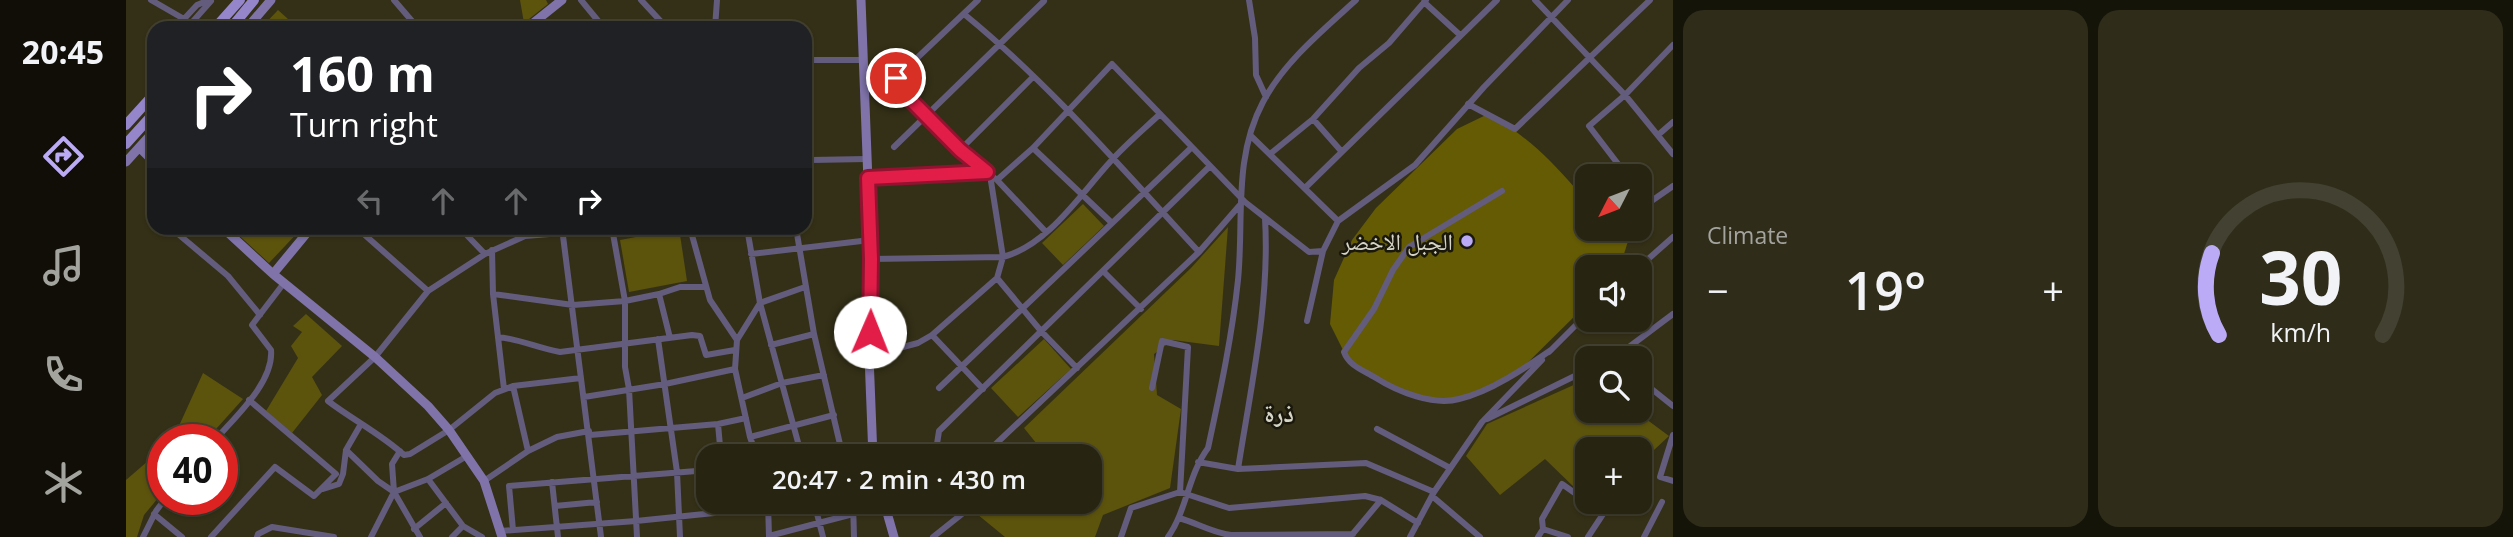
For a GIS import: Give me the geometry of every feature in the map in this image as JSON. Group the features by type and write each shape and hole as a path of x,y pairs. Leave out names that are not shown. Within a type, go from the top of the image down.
{"main road":[{"path":"221,21 240,0"},
{"path":"237,21 254,0"},
{"path":"126,125 147,102"},
{"path":"127,143 147,121"}],"street":[{"path":"151,0 163,3 184,19 197,5 211,0"},
{"path":"193,21 211,0"},
{"path":"253,21 271,0"},
{"path":"394,0 412,21"},
{"path":"581,0 598,21"},
{"path":"641,0 660,21"},
{"path":"716,21 717,0"},
{"path":"862,0 871,259 869,356 873,444"},
{"path":"978,0 896,78 895,84 1046,232"},
{"path":"1249,0 1255,38 1256,75 1266,97"},
{"path":"1183,493 1208,448 1233,327 1239,264 1239,206 1244,158 1250,135 1276,78 1356,0"},
{"path":"1305,188 1497,0"},
{"path":"1535,0 1625,95 1673,154"},
{"path":"1307,321 1323,251 1338,221 1415,165 1468,104 1568,0"},
{"path":"1468,104 1515,129 1650,0"},
{"path":"894,147 1044,1"},
{"path":"1270,154 1313,119 1359,68 1389,43 1425,1 1460,35"},
{"path":"535,21 558,2"},
{"path":"964,14 1000,43 1199,252"},
{"path":"1618,164 1589,127 1625,95 1673,44"},
{"path":"812,60 864,60"},
{"path":"868,178 991,176 1033,148 1112,64 1240,197 1310,252 1323,251"},
{"path":"960,150 1033,77"},
{"path":"871,259 1003,257 1016,254 1046,232 1112,159 1160,114"},
{"path":"1313,119 1342,152"},
{"path":"1658,135 1673,122"},
{"path":"1250,135 1338,221"},
{"path":"126,162 147,139"},
{"path":"939,388 1192,147"},
{"path":"139,148 147,155"},
{"path":"1033,148 1112,223"},
{"path":"812,160 867,159"},
{"path":"938,444 939,431 1210,166"},
{"path":"869,356 918,343 932,335 997,278 1003,257 991,176"},
{"path":"1652,201 1673,186"},
{"path":"1502,191 1409,247 1393,270 1374,309 1344,352 1348,362 1389,387 1434,400 1459,400 1514,376 1551,350"},
{"path":"996,444 1199,252 1239,206"},
{"path":"1238,469 1262,314 1267,251 1265,217"},
{"path":"179,235 228,276 260,315"},
{"path":"231,235 284,284 375,357 419,397 449,430 484,481 501,534 513,530 702,514"},
{"path":"273,274 305,235"},
{"path":"365,235 428,291"},
{"path":"467,235 485,254"},
{"path":"531,235 492,250 428,291 375,357 328,401 388,440 404,455 449,430 495,393 504,389 581,378"},
{"path":"563,235 601,537"},
{"path":"613,235 625,301 625,367 629,389 637,537"},
{"path":"692,235 710,300 737,340"},
{"path":"748,235 760,303 798,444"},
{"path":"797,235 814,334 841,444"},
{"path":"1652,256 1673,237"},
{"path":"751,254 870,240"},
{"path":"492,250 493,294 504,389"},
{"path":"1103,271 1140,309"},
{"path":"997,278 1041,331 1077,368"},
{"path":"228,424 249,400 268,371 271,356 269,346 252,325 284,284"},
{"path":"493,294 573,305 625,301 680,287 706,287"},
{"path":"752,444 735,369 737,340 760,303 805,287"},
{"path":"659,294 670,338"},
{"path":"1636,346 1673,314"},
{"path":"1412,537 1433,494 1482,422 1575,326"},
{"path":"771,345 814,334"},
{"path":"932,335 982,389"},
{"path":"498,337 560,352 700,336 706,355 735,350"},
{"path":"659,340 677,472 680,537"},
{"path":"1152,388 1162,341 1188,347 1183,493 1179,518 1168,537"},
{"path":"584,397 735,369"},
{"path":"742,398 782,383 824,375"},
{"path":"1482,422 1575,376"},
{"path":"513,386 528,451"},
{"path":"1652,389 1673,406"},
{"path":"211,537 275,467 314,496 335,474 249,400"},
{"path":"750,437 834,415"},
{"path":"484,481 528,451 557,438 589,433 671,429 746,418"},
{"path":"320,490 339,484 344,474 346,450 361,424"},
{"path":"718,424 720,444"},
{"path":"1377,429 1450,468"},
{"path":"1673,435 1660,477 1673,481"},
{"path":"346,450 378,481 394,492"},
{"path":"400,451 392,464 394,492 420,537"},
{"path":"371,537 394,492 428,479 467,456"},
{"path":"1198,462 1238,469 1366,463 1433,494 1480,537"},
{"path":"513,530 509,486 696,471"},
{"path":"428,479 463,526 482,537"},
{"path":"552,482 558,537"},
{"path":"1538,537 1543,529 1542,519 1562,484 1575,493"},
{"path":"1121,537 1131,508 1183,493 1229,508 1365,496 1381,500 1418,523"},
{"path":"1179,518 1201,524 1218,533 1231,535 1351,535 1381,500"},
{"path":"555,506 597,502"},
{"path":"1644,537 1662,502"},
{"path":"414,528 446,503"},
{"path":"768,514 769,537 853,514 854,536 846,537"},
{"path":"817,514 823,537"},
{"path":"887,514 894,537"},
{"path":"935,535 962,514"},
{"path":"1588,537 1603,514"},
{"path":"143,537 154,515"},
{"path":"155,515 182,537"},
{"path":"452,537 463,526"},
{"path":"257,537 272,527 334,537"},
{"path":"1543,529 1567,537"},
{"path":"935,535 945,537"}],"shaded area":[{"path":"520,0 546,0 548,4 524,21"},
{"path":"278,10 290,21 268,21"},
{"path":"1488,114 1513,129 1555,166 1575,188 1575,242 1628,242 1624,255 1575,255 1575,316 1514,376 1459,399 1434,400 1389,387 1358,367 1344,352 1330,324 1334,280 1352,240 1376,208 1457,129"},
{"path":"1083,204 1104,226 1063,265 1042,243"},
{"path":"1228,227 1219,346 1173,340 1154,354 1157,395 1181,409 1170,488 1103,515 1095,537 1005,537 977,514 1102,514 1102,444 1037,444 1024,428 1191,268"},
{"path":"239,235 295,235 269,263"},
{"path":"680,235 687,281 629,292 620,240"},
{"path":"306,314 342,346 312,377 322,395 292,433 266,411 298,358 291,346 302,332 293,326"},
{"path":"1044,339 1071,369 1018,417 991,388"},
{"path":"203,373 243,399 220,424 180,424"},
{"path":"1575,384 1575,423 1651,423 1669,436 1652,452 1652,437 1575,437 1575,488 1545,459 1500,495 1466,456 1487,424"},
{"path":"147,462 147,511 137,537 126,537 126,480"}],"place":[{"name":"الجبل الاخضر","path":"1467,241"}],"district":[{"name":"ذرة","path":"1279,412"}],"route":[{"path":"870,332 868,178 987,172 960,150 895,84 896,78"}]}
